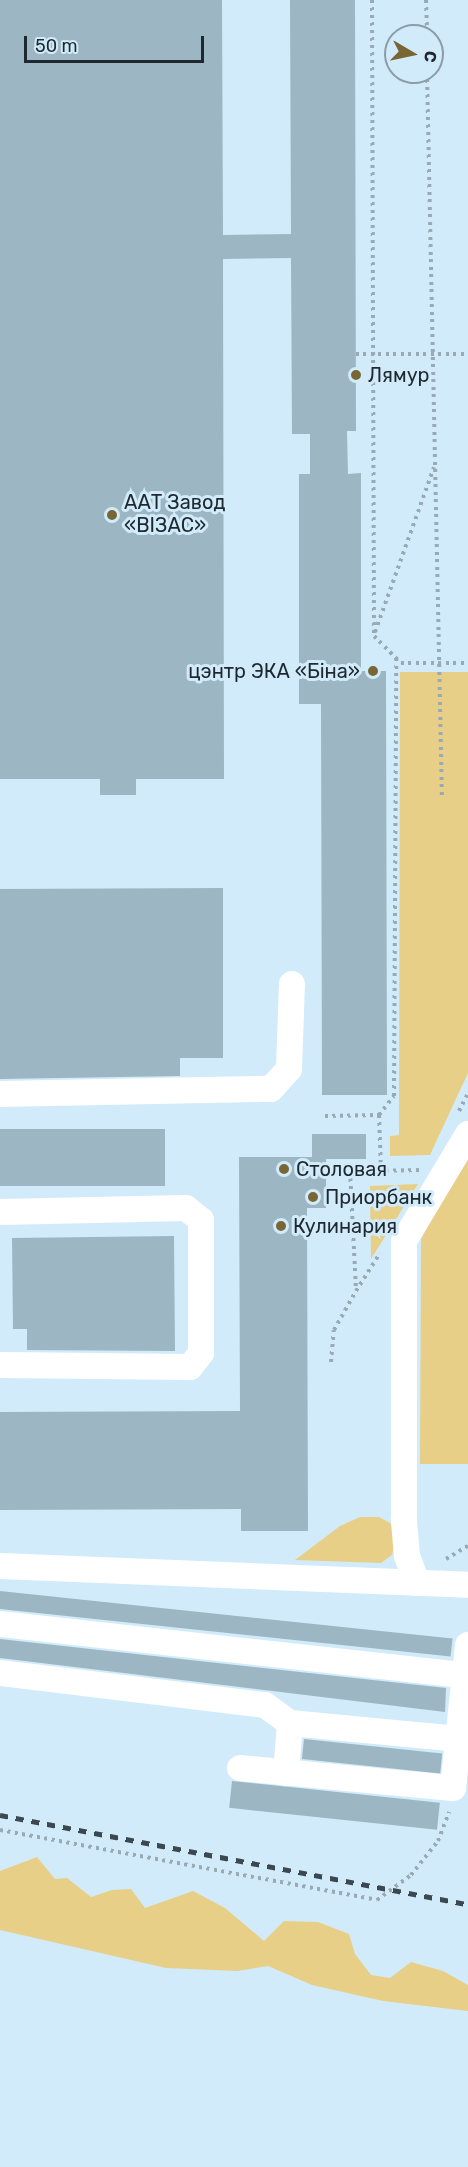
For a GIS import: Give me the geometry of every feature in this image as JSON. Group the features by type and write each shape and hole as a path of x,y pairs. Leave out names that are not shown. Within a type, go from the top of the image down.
{"lane":[{"path":"0,1094 272,1089 289,1069 292,984"},
{"path":"417,1583 407,1556 404,1518 404,1241 468,1134"},
{"path":"0,1212 186,1208 201,1220 201,1353 190,1367 0,1365"},
{"path":"0,1566 468,1585"},
{"path":"0,1624 464,1675"},
{"path":"240,1768 453,1788 468,1645"},
{"path":"0,1673 266,1705 290,1724 458,1739"},
{"path":"286,1773 290,1724"}],"path":[{"path":"372,0 374,636 401,663 468,663"},
{"path":"426,0 427,24"},
{"path":"427,84 432,354 442,663 442,798"},
{"path":"356,354 468,354"},
{"path":"374,636 435,464"},
{"path":"381,1170 379,1116 394,1096 396,657"},
{"path":"325,1116 379,1116"},
{"path":"326,1172 402,1169"},
{"path":"351,1171 356,1264"},
{"path":"331,1362 334,1330 356,1291"},
{"path":"0,1830 377,1900 411,1875 438,1841 449,1816 453,1788"}],"shaded area":[{"path":"400,672 468,672 468,1073 430,1155 390,1156 390,1136 399,1135"},
{"path":"468,1150 468,1464 420,1464 421,1239"},
{"path":"418,1184 371,1259 370,1186"},
{"path":"360,1517 379,1517 392,1524 396,1538 392,1555 381,1563 295,1560 340,1526"},
{"path":"37,1857 55,1879 67,1878 91,1897 112,1890 131,1889 145,1908 193,1891 225,1908 264,1941 284,1921 318,1922 349,1934 355,1954 371,1975 390,1978 411,1962 443,1971 468,1985 468,2011 383,2001 312,1985 268,1966 237,1971 166,1968 0,1930 0,1871"}],"building":[{"name":"ААТ Завод «ВІЗАС»","path":"0,0 222,0 223,235 291,234 290,0 355,0 356,431 347,431 348,474 361,473 361,671 386,671 387,1095 322,1095 321,704 299,704 299,474 310,474 310,434 292,434 291,258 223,259 224,779 136,779 136,795 100,795 100,779 0,779"},
{"path":"223,888 223,1058 180,1058 180,1076 0,1079 0,889"},
{"path":"0,1129 165,1129 165,1186 0,1186"},
{"path":"312,1134 366,1134 366,1159 326,1159 326,1208 307,1208 308,1531 241,1531 241,1509 0,1510 0,1412 240,1411 239,1157 312,1157"},
{"path":"174,1236 175,1351 27,1350 27,1329 13,1329 12,1238"},
{"path":"0,1591 453,1639 451,1656 0,1609"},
{"path":"0,1639 446,1688 445,1712 0,1658"},
{"path":"304,1739 442,1754 440,1773 302,1759"},
{"path":"232,1781 440,1803 437,1830 229,1808"}],"railway":[{"path":"0,1815 468,1904"}],"place":[{"name":"Лямур","path":"356,375"},
{"name":"ААТ Завод «ВІЗАС»","path":"112,515"},
{"name":"цэнтр ЭКА «Біна»","path":"373,671"},
{"name":"Столовая","path":"284,1169"},
{"name":"Приорбанк","path":"313,1197"},
{"name":"Кулинария","path":"281,1226"}]}
